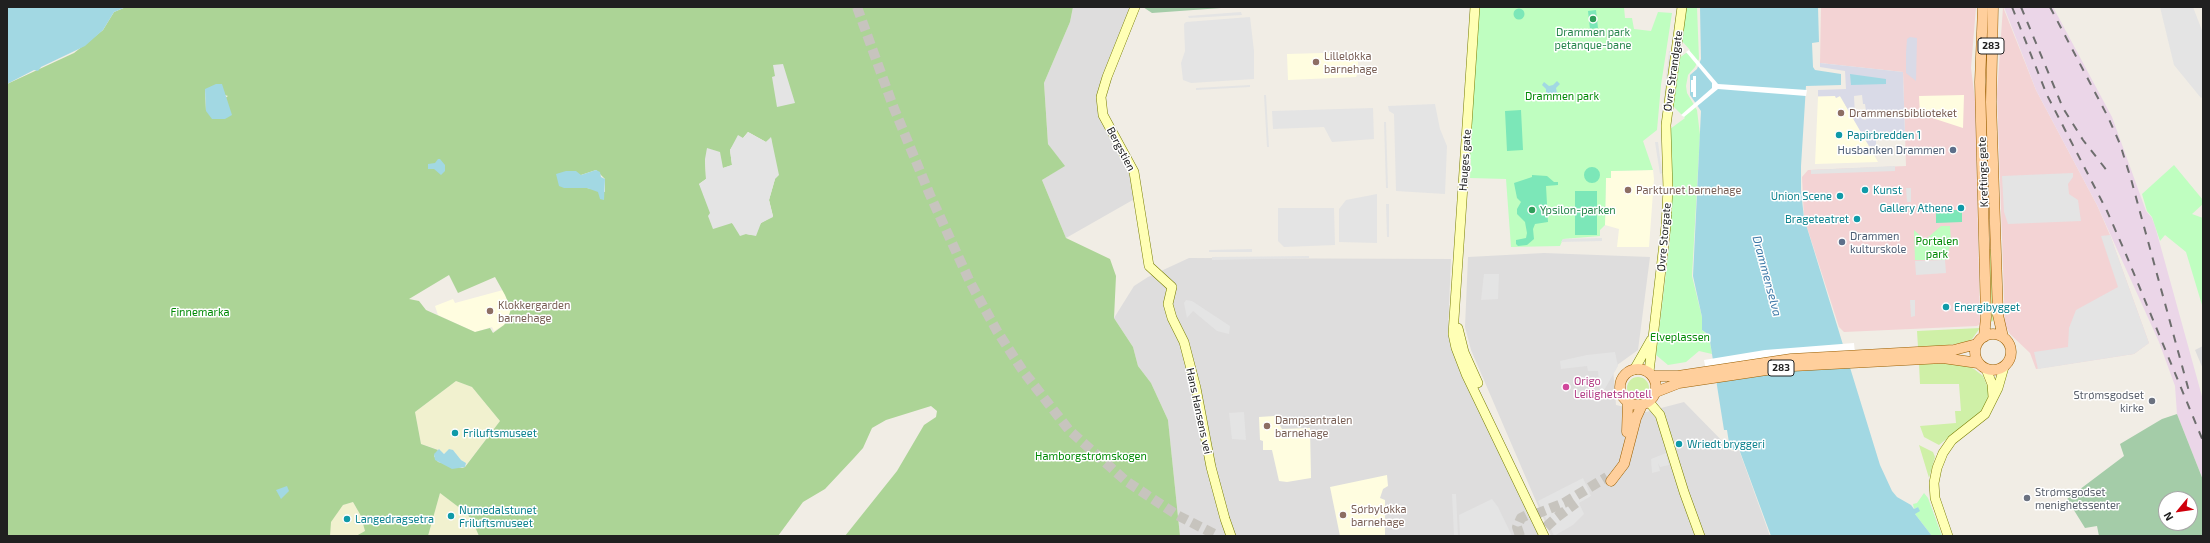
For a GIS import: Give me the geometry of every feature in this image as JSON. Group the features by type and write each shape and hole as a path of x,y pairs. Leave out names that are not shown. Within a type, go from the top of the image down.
{"main road":[{"name":"Kreftings gate","path":"1980,340 1986,327 1980,82 1983,7"},
{"name":"Kreftings gate","path":"1993,7 1991,97 1998,315 2003,337"},
{"name":"283","path":"1922,356 1959,350 1994,334 2003,337 2011,351 2010,357 2004,367"},
{"name":"283","path":"1978,363 1975,351 1980,340"},
{"name":"283","path":"1634,370 1651,374 1671,376 1786,367 1855,358 1905,356 1954,358 1978,363 1986,369"},
{"path":"1986,369 1997,370 2004,367"},
{"path":"1634,370 1627,373 1621,382 1622,395 1628,402 1629,416 1625,443 1618,463 1609,479 1624,464 1636,418 1646,403 1656,392 1651,374"},
{"name":"283","path":"1656,392 1673,384 1707,374"},
{"path":"1628,402 1646,403"}],"street":[{"name":"Bergstien","path":"1135,7 1107,77 1101,97 1103,114 1134,172 1149,266 1172,287"},
{"name":"Hauges gate","path":"1475,7 1456,313 1453,327 1454,342 1492,414 1504,444 1504,451 1544,536"},
{"name":"Øvre Strandgate","path":"1666,135 1670,86 1682,7"},
{"name":"Øvre Storgate","path":"1651,374 1652,339 1666,226 1668,189 1666,135"},
{"name":"Hans Hansens vei","path":"1172,287 1168,304 1172,318 1184,342 1196,388 1214,482 1231,536"},
{"name":"Øvre Storgate","path":"1634,370 1652,339"},
{"path":"1948,536 1936,503 1935,474 1943,453 1956,436 1985,414 1998,388 2004,367"},
{"path":"1986,369 1992,384 1993,398"},
{"path":"1646,403 1660,415 1684,492 1700,536"}],"shaded area":[{"path":"1073,7 1135,7 1107,77 1103,115 1134,172 1138,197 1066,238 1042,180 1064,166 1048,144 1044,83 1070,22"},
{"path":"1821,7 1976,7 1971,68 1975,100 1980,324 1977,326 1844,332 1839,327 1804,218 1802,177 1808,170 1906,166 1903,72 1820,63"},
{"path":"2003,7 2036,90 2097,205 2110,235 2149,343 2134,354 2036,369 2030,353 2010,334 2005,325 1997,94"},
{"path":"2004,7 2053,7 2112,117 2146,211 2152,218 2155,226 2203,400 2203,480 2177,414 2175,386 2159,342 2097,205 2036,90"},
{"path":"2160,7 2193,7 2203,33 2203,97 2201,98 2174,65"},
{"path":"1241,12 1242,15 1189,18 1188,16"},
{"path":"1250,17 1254,51 1254,79 1191,83 1183,80 1181,63 1185,51 1184,24 1186,22"},
{"path":"1910,37 1917,38 1916,81 1906,73 1907,39"},
{"path":"1669,51 1675,52 1666,125 1661,125"},
{"path":"1358,52 1358,72 1356,77 1288,80 1287,54"},
{"path":"1820,63 1903,72 1905,136 1876,136 1876,146 1869,146 1840,96 1836,98 1835,96 1818,96 1818,90 1846,89 1845,71 1820,67","holes":["1862,95 1863,104 1865,104 1866,111 1863,111 1866,120 1862,119 1862,116 1855,116 1854,96"]},
{"path":"783,64 795,103 777,107 772,77 775,76 773,65"},
{"path":"1250,85 1250,87 1196,90 1196,88"},
{"path":"1264,95 1266,95 1269,147 1267,147"},
{"path":"1964,95 1963,128 1920,114 1919,96"},
{"name":"Papirbredden 1","path":"1835,96 1836,98 1840,96 1878,162 1815,164 1818,97"},
{"path":"1435,104 1440,129 1447,146 1445,194 1396,191 1394,114 1389,111 1388,106"},
{"path":"1373,108 1374,139 1332,142 1324,127 1273,129 1272,111"},
{"path":"1384,122 1386,122 1388,188 1386,188"},
{"path":"748,132 766,142 771,137 779,175 775,179 769,200 773,217 761,223 756,236 746,234 740,236 732,223 713,229 708,216 710,213 699,184 706,179 705,159 707,148 720,152 723,168 732,165 730,150 738,135 743,138"},
{"path":"1655,142 1658,142 1662,173 1660,174"},
{"path":"1895,166 1895,171 1811,174 1811,170"},
{"path":"1653,170 1654,179 1649,247 1617,247 1619,229 1605,225 1606,178 1611,171"},
{"path":"2073,173 2073,177 2068,184 2069,194 2078,200 2081,221 2008,224 2004,212 2002,176"},
{"path":"1906,188 1911,188 1911,202 1907,202"},
{"path":"1377,194 1377,243 1339,242 1339,209 1346,200"},
{"path":"1386,204 1389,204 1389,237 1387,237"},
{"path":"1278,208 1334,208 1335,245 1284,247 1278,241"},
{"path":"2110,235 2149,343 2134,354 2038,369 2034,352 2068,347 2069,328 2076,310 2118,287 2101,236"},
{"path":"1602,238 1602,241 1561,242 1563,239"},
{"path":"1252,249 1252,252 1209,252 1209,250"},
{"path":"1544,253 1650,257 1638,350 1613,368 1616,405 1646,412 1684,402 1732,451 1739,450 1770,536 1551,536 1471,350 1465,327 1468,257"},
{"path":"1309,256 1309,258 1212,260 1212,257"},
{"path":"1189,258 1451,259 1448,330 1457,358 1539,536 1180,536 1168,420 1151,383 1138,366 1133,347 1114,318 1134,286 1148,277"},
{"path":"1945,260 1946,273 1916,275 1915,261"},
{"path":"1484,274 1499,274 1498,299 1481,300"},
{"path":"503,290 510,306 510,314 504,325 494,331 492,327 475,332 438,315 435,306 453,299 455,303"},
{"path":"1186,300 1192,301 1230,326 1229,334 1217,331 1193,311 1187,318 1184,303"},
{"path":"1910,300 1915,300 1915,316 1911,317"},
{"path":"2203,346 2203,369 2195,350"},
{"path":"1615,352 1618,366 1603,392 1600,392 1598,371 1588,371 1587,366 1561,369 1560,361 1587,355"},
{"path":"1244,412 1246,440 1232,439 1229,413"},
{"path":"1274,416 1282,429 1310,428 1311,478 1287,482 1279,481 1272,450 1263,450 1263,441 1260,440 1259,417"},
{"path":"1666,453 1669,465 1660,467 1658,463 1660,471 1652,473 1651,459"},
{"path":"1387,475 1388,486 1383,489 1380,498 1385,500 1385,536 1340,536 1330,487"},
{"path":"1583,478 1591,496 1579,503 1584,514 1573,525 1554,536 1538,501"},
{"path":"1452,494 1456,494 1458,536 1454,536"},
{"path":"1492,499 1498,507 1512,536 1460,536 1459,515"}],"green space":[{"name":"Finnemarka","path":"126,7 1073,7 1070,22 1044,83 1048,144 1065,166 1042,180 1066,238 1110,259 1116,276 1114,318 1133,347 1138,366 1151,383 1168,420 1180,536 845,536 897,471 924,425 936,417 937,411 931,406 886,420 872,428 863,448 825,489 803,502 778,536 479,536 472,520 465,512 440,493 428,536 356,536 365,531 361,516 353,502 343,505 331,522 330,536 7,536 7,84 74,53 103,30 114,12","holes":["205,89 228,96 206,111","748,132 766,142 771,138 775,179 769,200 773,216 761,223 752,235 746,234 732,223 699,184 706,179 705,159 723,168 732,165 730,150 736,141 743,138","596,170 605,179 605,192 587,188 564,188 581,175","449,275 458,293 495,277 511,309 507,321 493,333 490,328 475,332 426,310 419,301 409,299","456,381 472,387 500,421 465,467 462,468 438,462 434,456 438,450 421,444 415,412"]},
{"path":"1143,7 1235,7 1152,13"},
{"name":"Drammen park","path":"1479,7 1624,7 1625,18 1632,18 1634,29 1651,31 1658,12 1672,13 1661,85 1657,130 1643,141 1653,170 1611,171 1611,178 1606,178 1605,225 1600,230 1600,236 1563,239 1560,246 1511,247 1506,179 1470,178 1471,159 1468,159"},
{"name":"Elveplassen","path":"1686,7 1697,7 1699,59 1695,67 1688,75 1686,86 1687,93 1697,110 1700,135 1692,276 1702,317 1702,330 1709,336 1712,354 1699,351 1686,362 1668,365 1656,355 1670,240 1672,184 1670,129 1685,118 1672,105 1678,59 1690,50 1681,40"},
{"path":"1517,9 1521,9 1523,10 1523,18 1517,19 1514,16 1514,12"},
{"name":"Drammen park petanque-bane","path":"1596,10 1598,28 1590,29 1588,11"},
{"path":"1521,110 1523,150 1507,151 1505,111"},
{"path":"2174,165 2203,200 2203,204 2192,214 2203,218 2202,305 2186,252 2165,235 2160,241 2152,217 2147,211 2142,194"},
{"path":"1592,167 1599,172 1600,175 1595,182 1592,183 1585,178 1584,175 1589,168"},
{"name":"Ypsilon-parken","path":"1532,175 1547,176 1554,182 1558,182 1558,185 1546,186 1548,222 1535,224 1533,229 1534,239 1527,245 1518,246 1516,244 1516,240 1526,238 1527,233 1525,222 1517,214 1517,209 1521,202 1517,198 1514,183 1532,177"},
{"path":"1575,191 1597,191 1597,235 1575,235"},
{"path":"1936,210 1962,210 1962,222 1936,223"},
{"name":"Portalen park","path":"1941,226 1950,226 1951,242 1946,260 1915,260 1914,230 1925,240"},
{"path":"1988,249 1992,249 1993,321 1990,322"},
{"path":"1980,328 1972,339 1967,342 1937,347 1918,347 1917,331"},
{"path":"1960,363 1974,369 1983,376 1988,388 1988,397 1984,409 1939,445 1924,437 1920,426 1956,423 1955,411 1961,411 1959,384 1920,384 1919,364"},
{"path":"1638,377 1646,380 1649,388 1646,396 1638,399 1630,396 1627,388 1630,380"},
{"name":"Friluftsmuseet","path":"456,381 472,387 500,421 467,464 461,460 453,450 442,454 440,450 421,444 415,412"},
{"path":"2177,414 2203,480 2203,536 2099,536 2097,526 2085,528 2067,499 2124,456 2120,444 2162,419"},
{"path":"1919,445 1933,452 1935,457 1929,478"},
{"name":"Numedalstunet Friluftsmuseet","path":"440,493 465,512 472,520 479,536 428,536"},
{"path":"1924,493 1928,498 1942,536 1932,536 1915,514 1918,507 1914,509 1913,504 1917,503"},
{"name":"Langedragsetra","path":"353,502 361,516 365,531 356,536 330,536 330,522 343,505"}],"water":[{"path":"7,7 126,7 114,12 103,30 85,46 41,67 38,71 34,70 7,84"},
{"name":"Drammenselva","path":"1700,7 1818,7 1819,42 1812,43 1813,67 1815,70 1841,74 1841,85 1806,86 1801,166 1801,191 1804,218 1880,465 1892,491 1897,497 1911,505 1914,509 1918,507 1920,511 1915,514 1932,536 1771,536 1739,449 1733,450 1731,443 1729,443 1727,430 1724,430 1709,335 1702,330 1702,317 1693,276 1701,111 1690,95 1690,75 1697,69 1701,59"},
{"path":"1850,74 1886,79 1886,84 1851,85"},
{"path":"1557,81 1560,84 1556,88 1560,97 1559,100 1554,96 1549,96 1545,100 1543,98 1546,93 1546,89 1542,85 1544,82 1549,86 1553,85"},
{"path":"216,84 222,84 232,115 225,119 212,119 206,111 205,89"},
{"path":"438,159 440,159 445,165 445,171 441,175 434,169 428,169 428,164 435,163"},
{"path":"596,170 600,172 601,177 605,179 604,200 600,199 598,192 587,188 564,188 559,186 556,174 566,171 576,171 581,175"},
{"path":"439,449 444,454 449,449 453,450 461,460 466,463 465,467 452,469 435,460 434,454"},
{"path":"287,486 289,491 281,499 276,490"}],"pier":[{"path":"1689,50 1718,84 1807,90 1806,96 1718,89 1684,117 1681,115 1712,88 1712,83 1686,52"},
{"path":"1693,76 1696,76 1696,97 1693,97 1693,92 1691,92 1691,80 1693,80"},
{"path":"1854,343 1856,365 1793,370 1708,382 1704,360 1765,350"}],"tunnel":[{"path":"857,7 893,106 930,195 970,282 997,331 1023,371 1069,430 1126,481 1177,515 1218,536"},
{"path":"1536,514 1564,503 1607,477"},
{"path":"1546,527 1576,503"},
{"path":"1520,536 1517,527 1521,518 1531,513 1541,517"}],"railway":[{"path":"2012,7 2047,95 2107,211 2203,441"},
{"path":"2021,7 2063,108 2083,140 2108,172"},
{"path":"2050,7 2108,117 2120,144 2190,395"}],"place":[{"name":"Drammen park petanque-bane","path":"1593,19"},
{"name":"Lilleløkka barnehage","path":"1316,62"},
{"name":"Drammensbiblioteket","path":"1841,113"},
{"name":"Papirbredden 1","path":"1839,135"},
{"name":"Husbanken Drammen","path":"1953,150"},
{"name":"Parktunet barnehage","path":"1628,190"},
{"name":"Kunst","path":"1865,190"},
{"name":"Union Scene","path":"1840,196"},
{"name":"Gallery Athene","path":"1961,208"},
{"name":"Ypsilon-parken","path":"1532,210"},
{"name":"Brageteatret","path":"1857,219"},
{"name":"Drammen kulturskole","path":"1842,242"},
{"name":"Energibygget","path":"1946,307"},
{"name":"Klokkergarden barnehage","path":"490,311"},
{"name":"Origo Leilighetshotell","path":"1566,387"},
{"name":"Strømsgodset kirke","path":"2152,401"},
{"name":"Dampsentralen barnehage","path":"1267,426"},
{"name":"Friluftsmuseet","path":"455,433"},
{"name":"Wriedt bryggeri","path":"1679,444"},
{"name":"Strømsgodset menighetssenter","path":"2027,498"},
{"name":"Sørbyløkka barnehage","path":"1343,515"},
{"name":"Numedalstunet Friluftsmuseet","path":"451,516"},
{"name":"Langedragsetra","path":"347,519"}],"park label":[{"name":"Hamborgstrømskogen","path":"1091,456"}]}
